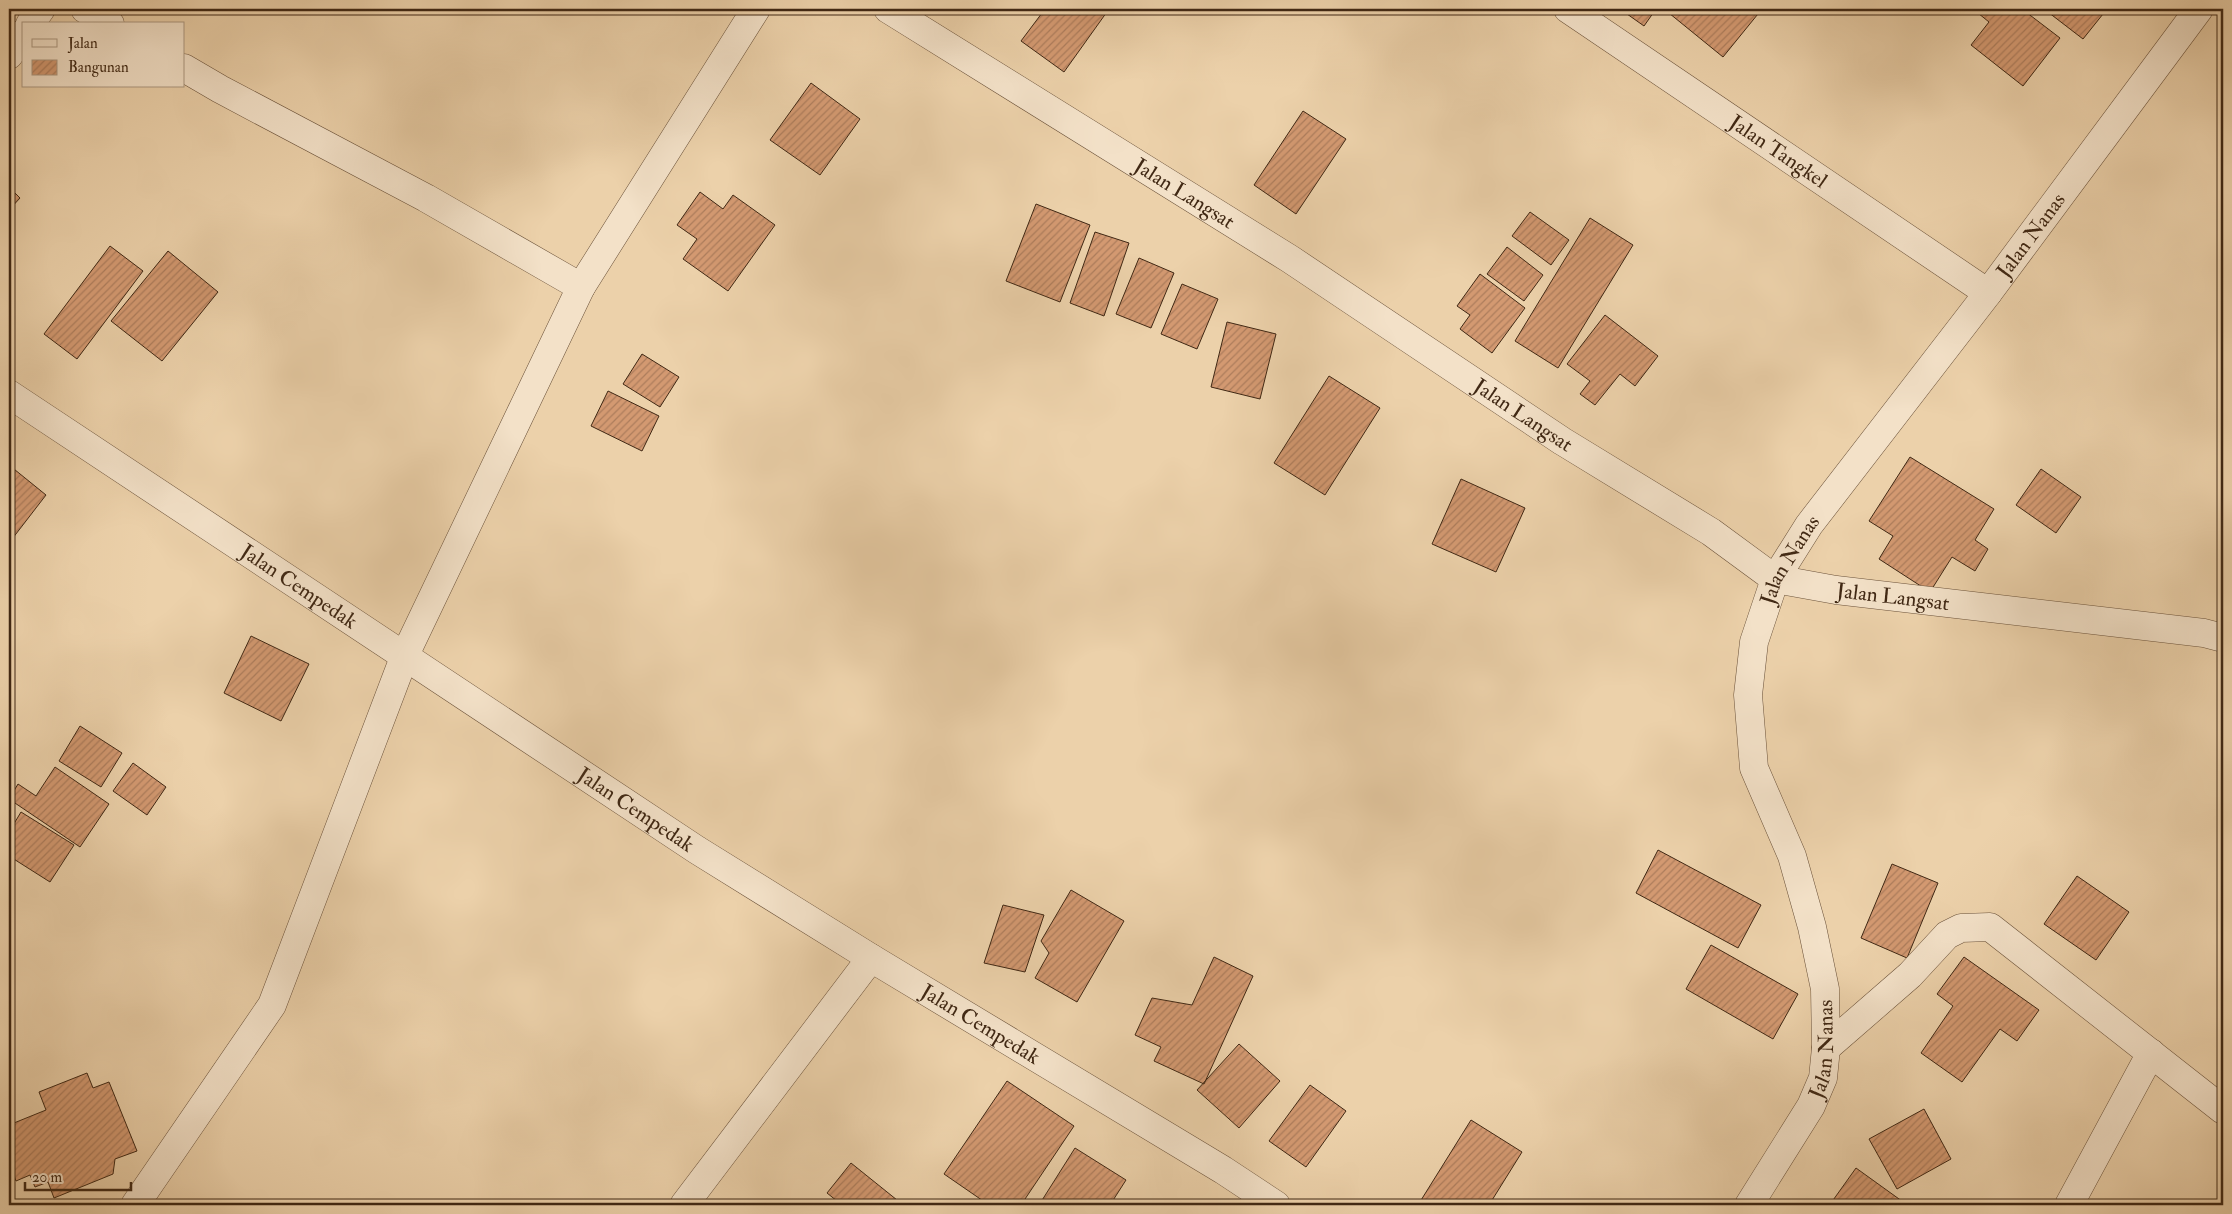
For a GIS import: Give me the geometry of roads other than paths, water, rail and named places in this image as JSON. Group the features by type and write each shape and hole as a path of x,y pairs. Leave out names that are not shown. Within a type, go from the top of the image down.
{"street":[{"path":"31,22 41,9"},
{"path":"85,9 107,22"},
{"path":"135,1205 272,1005 405,655 581,287 756,9"},
{"name":"Jalan Langsat","path":"888,9 1290,259 1562,441 1711,532 1775,579 1836,590 2204,633 2223,638"},
{"name":"Jalan Tangkel","path":"1568,9 1988,293"},
{"name":"Jalan Nanas","path":"1749,1205 1810,1106 1823,1078 1826,1048 1825,989 1812,927 1792,856 1754,768 1748,695 1754,642 1775,579 1809,525 1988,293 2199,9"},
{"path":"9,55 22,36"},
{"path":"185,69 426,198 581,287"},
{"name":"Jalan Cempedak","path":"9,394 697,850 871,958 1214,1165 1276,1205"},
{"path":"1826,1048 1910,975 1947,935 1961,928 1990,927 2223,1110"},
{"path":"684,1205 871,958"},
{"path":"2069,1205 2151,1053"}]}
